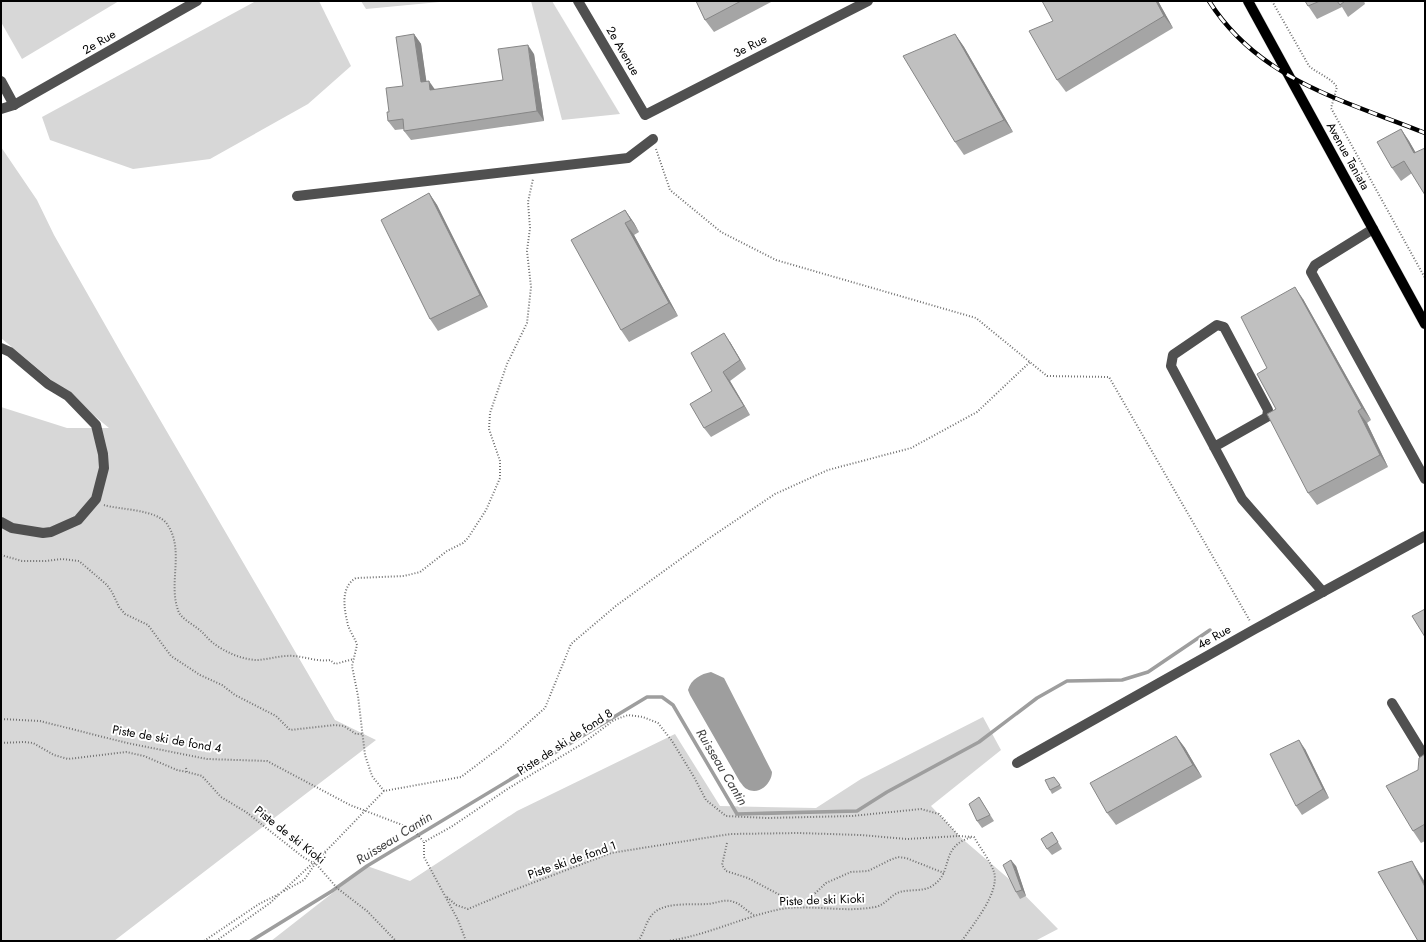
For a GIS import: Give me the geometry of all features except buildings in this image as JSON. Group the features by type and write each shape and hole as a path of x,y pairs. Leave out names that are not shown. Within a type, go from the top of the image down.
{"main road":[{"name":"Avenue Taniata","path":"1248,1 1425,324"}],"street":[{"name":"2e Rue","path":"1,109 14,105 197,1"},
{"name":"2e Avenue","path":"578,1 645,115"},
{"name":"3e Rue","path":"645,115 868,1"},
{"path":"1,81 14,105"},
{"path":"297,196 628,158 653,139"},
{"path":"1373,229 1315,264 1311,272 1425,479"},
{"path":"1214,447 1267,417 1268,410 1224,327 1217,325 1173,355 1171,366 1214,447 1242,499 1323,592"},
{"path":"1,348 10,352 48,384 68,396 96,425 103,454 104,468 96,499 78,520 51,532 43,533 12,528 1,522"},
{"name":"4e Rue","path":"1017,763 1255,629 1425,536"},
{"path":"1392,704 1425,757"}],"path":[{"name":"Avenue Taniata","path":"1272,1 1309,66 1317,73 1333,80 1337,87 1331,108 1425,278"},
{"path":"653,139 670,190 721,232 776,260 976,318 1047,376 1109,377 1255,629"},
{"path":"384,791 372,776 365,755 358,696 352,666 357,645 348,626 344,595 350,582 356,578 404,576 420,572 447,551 463,543 468,538 486,510 500,478 500,461 489,428 490,413 507,364 527,323 531,287 527,251 530,228 528,202 536,168"},
{"path":"216,941 270,903 314,863 384,791 461,777 502,746 545,708 571,644 616,605 775,494 828,470 911,448 977,412 1030,362"},
{"path":"91,506 98,503 143,512 159,518 166,523 175,540 176,550 174,587 178,610 182,616 203,632 213,643 234,655 250,659 292,656 315,658 322,661 330,660 335,664 354,659"},
{"path":"1,555 22,561 62,559 79,561 107,585 112,592 118,608 125,614 148,626 171,656 200,675 222,685 235,696 276,716 290,730 336,725 344,726 356,734 362,734"},
{"name":"Piste de ski de fond 8","path":"424,841 451,827 509,788 582,744 614,720 628,715 643,717 658,723 672,741 706,800 726,816 767,818 852,816 921,809 939,814 959,836"},
{"name":"Piste de ski de fond 4","path":"1,719 40,721 127,743 208,759 267,761 350,805 413,829 424,841"},
{"name":"Piste de ski Kioki","path":"1,743 33,743 54,755 68,759 126,752 144,756 177,770 202,776 221,797 246,812 314,863 337,888 367,911 396,941"},
{"path":"186,768 187,772"},
{"name":"Piste ski de fond 1","path":"446,896 456,905 468,909 506,892 611,853 732,834 807,833 907,839 959,836"},
{"path":"959,836 974,837 994,872 994,887 985,907 962,941"},
{"name":"Piste de ski Kioki","path":"667,941 688,937 754,915 789,908 847,909 883,905 897,893 925,889 933,886 944,873 955,846 960,840 974,837"},
{"path":"424,841 424,857 446,896 466,941"},
{"path":"727,843 722,865 726,871 748,878 793,902 801,903 808,900 826,883 851,872 868,872 898,857 906,858 944,873"},
{"path":"204,941 259,904 304,880 314,863"},
{"path":"638,941 643,935 650,916 663,908 691,904 708,904 726,900 734,901 745,911 754,915"}],"shaded area":[{"path":"1,1 119,1 22,59 1,22"},
{"path":"256,1 319,1 351,66 308,104 210,159 133,169 50,140 42,117"},
{"path":"361,1 450,1 366,9"},
{"path":"531,1 552,1 620,114 562,120"},
{"path":"1,147 37,200 54,235 124,358 335,720 376,740 114,941 1,941 1,407 67,428 109,428 1,338"},
{"path":"711,672 724,678 772,772 770,780 760,790 752,791 745,788 740,782 690,695 688,690 691,683 700,676"},
{"path":"983,717 1001,750 931,806 959,836 1009,879 1058,929 1035,941 271,941 367,866 410,881 517,811 675,734 720,806 816,808 861,779"}],"waterway":[{"name":"Ruisseau Cantin","path":"251,941 332,891 367,866 647,697 662,697 673,705 737,814 857,811 887,792 979,742 1037,698 1067,681 1122,680 1148,672 1210,630"}],"railway":[{"path":"1209,1 1229,28 1252,50 1278,69 1334,98 1425,133"}]}
